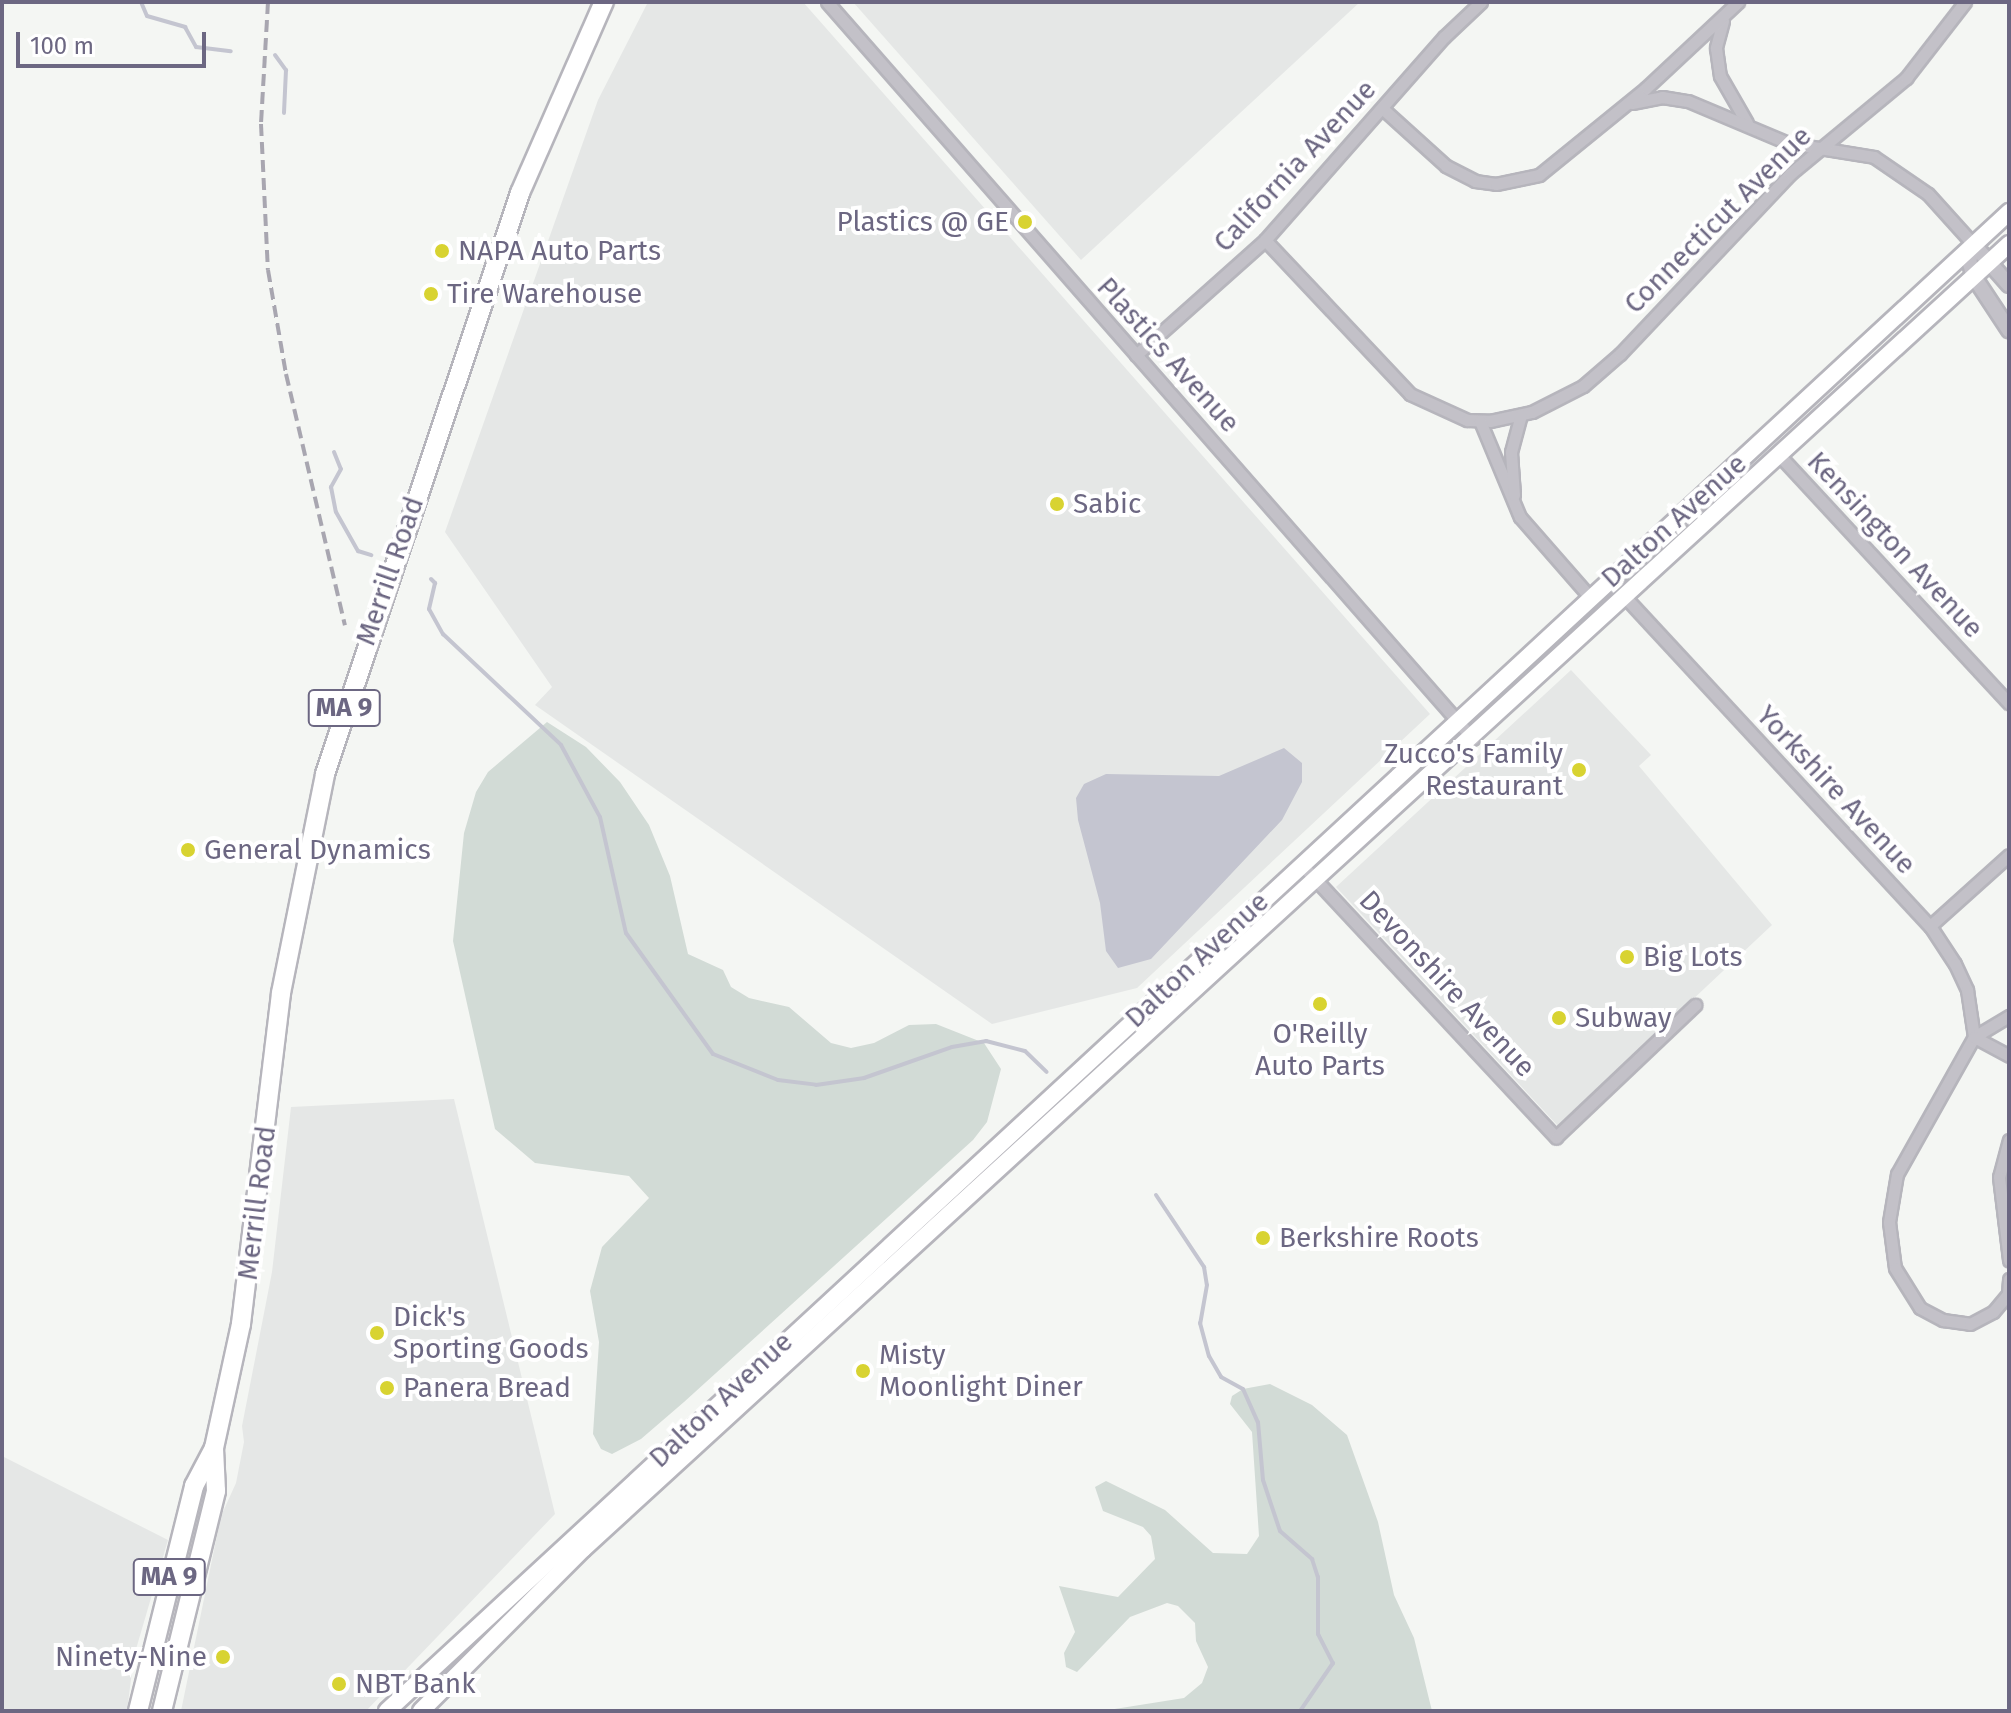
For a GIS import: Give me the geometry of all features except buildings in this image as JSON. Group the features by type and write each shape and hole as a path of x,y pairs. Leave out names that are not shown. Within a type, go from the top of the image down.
{"highway":[{"name":"Merrill Road","path":"162,1711 216,1491 214,1448 248,1279 287,954 325,774 524,183 604,2"},
{"name":"Merrill Road","path":"138,1711 194,1486 214,1448"}],"main road":[{"name":"Dalton Avenue","path":"421,1711 556,1574 580,1541 1301,864 2009,212"},
{"name":"Dalton Avenue","path":"387,1711 551,1557 580,1541 1318,881 2009,244"}],"street":[{"name":"Plastics Avenue","path":"827,2 1473,739"},
{"name":"California Avenue","path":"1136,355 1265,240 1481,2"},
{"path":"1383,109 1446,166 1475,181 1496,184 1539,175 1627,104 1738,2"},
{"name":"Connecticut Avenue","path":"1480,421 1521,415 1559,401 1620,354 1734,229 1825,145 1906,78 1965,2"},
{"path":"1727,13 1716,48 1720,76 1736,111 1753,128"},
{"path":"1627,104 1662,97 1688,101 1788,143 1853,150 1894,168 1928,194 2009,285"},
{"path":"1265,240 1410,394 1446,414 1480,421 1516,508 1559,567 1590,597"},
{"path":"1974,245 1969,260 1974,277 2009,330"},
{"path":"1516,508 1510,475 1521,415"},
{"name":"Kensington Avenue","path":"1779,455 2009,703"},
{"name":"Yorkshire Avenue","path":"1625,597 1930,926 1967,990 1974,1037"},
{"path":"1930,926 2009,855"},
{"name":"Devonshire Avenue","path":"1301,864 1556,1137 1695,1005"},
{"path":"2009,1016 1974,1037 1897,1174 1889,1222 1895,1268 1920,1308 1943,1320 1970,1324 1993,1312 2008,1294 2009,1279"},
{"path":"1974,1037 2009,1056"},
{"path":"2009,1140 1999,1177 2009,1260"}],"shaded area":[{"path":"648,2 803,2 1430,714 1137,988 992,1024 535,705 552,687 445,532 598,100"},
{"path":"853,2 1360,2 1081,260"},
{"path":"1571,670 1651,755 1639,766 1772,925 1558,1126 1336,887"},
{"path":"547,722 586,747 620,782 649,825 670,876 688,954 723,970 731,987 749,998 789,1007 831,1043 851,1048 874,1043 909,1025 936,1024 984,1043 1001,1069 987,1122 973,1140 684,1402 641,1439 612,1454 601,1449 593,1434 599,1342 590,1291 602,1247 649,1198 629,1176 535,1163 495,1129 453,941 464,833 476,792 488,772"},
{"path":"1284,748 1302,763 1302,782 1282,820 1151,959 1118,968 1106,951 1100,903 1078,820 1076,798 1084,784 1106,774 1219,776"},
{"path":"454,1099 555,1514 366,1711 181,1711 221,1516 236,1483 244,1442 242,1426 272,1272 291,1107"},
{"path":"1270,1384 1312,1405 1347,1435 1378,1522 1394,1595 1414,1638 1432,1711 1102,1711 1184,1698 1202,1683 1208,1667 1196,1641 1195,1623 1178,1606 1167,1603 1130,1617 1077,1672 1066,1667 1064,1653 1075,1632 1059,1586 1118,1597 1155,1559 1151,1536 1143,1527 1103,1511 1095,1487 1106,1481 1165,1510 1213,1553 1247,1554 1259,1536 1252,1432 1230,1404 1232,1396 1243,1389"},
{"path":"2,1456 168,1540 134,1656 127,1711 2,1711"}],"waterway":[{"path":"141,2 147,16 185,27 196,47 231,51"},
{"path":"275,55 286,70 284,113"},
{"path":"334,452 341,469 331,487 336,512 358,551 371,555"},
{"path":"431,579 435,583 429,609 443,634 561,745 600,817 626,933 713,1054 778,1080 816,1085 864,1078 952,1047 986,1041 1025,1051 1047,1072"},
{"path":"1156,1195 1204,1267 1207,1285 1200,1323 1209,1356 1221,1377 1243,1389 1258,1422 1263,1480 1280,1531 1312,1559 1318,1577 1318,1634 1333,1663 1300,1711"}],"railway":[{"path":"268,2 261,124 268,270 286,374 345,625"}],"place":[{"name":"Plastics @ GE","path":"1025,222"},
{"name":"NAPA Auto Parts","path":"442,251"},
{"name":"Tire Warehouse","path":"431,294"},
{"name":"Sabic","path":"1057,504"},
{"name":"Zucco's Family Restaurant","path":"1579,770"},
{"name":"General Dynamics","path":"188,850"},
{"name":"Big Lots","path":"1627,957"},
{"name":"O'Reilly Auto Parts","path":"1320,1004"},
{"name":"Subway","path":"1559,1018"},
{"name":"Berkshire Roots","path":"1263,1238"},
{"name":"Dick's Sporting Goods","path":"377,1333"},
{"name":"Misty Moonlight Diner","path":"863,1371"},
{"name":"Panera Bread","path":"387,1388"},
{"name":"Ninety-Nine","path":"223,1657"},
{"name":"NBT Bank","path":"339,1684"}]}
